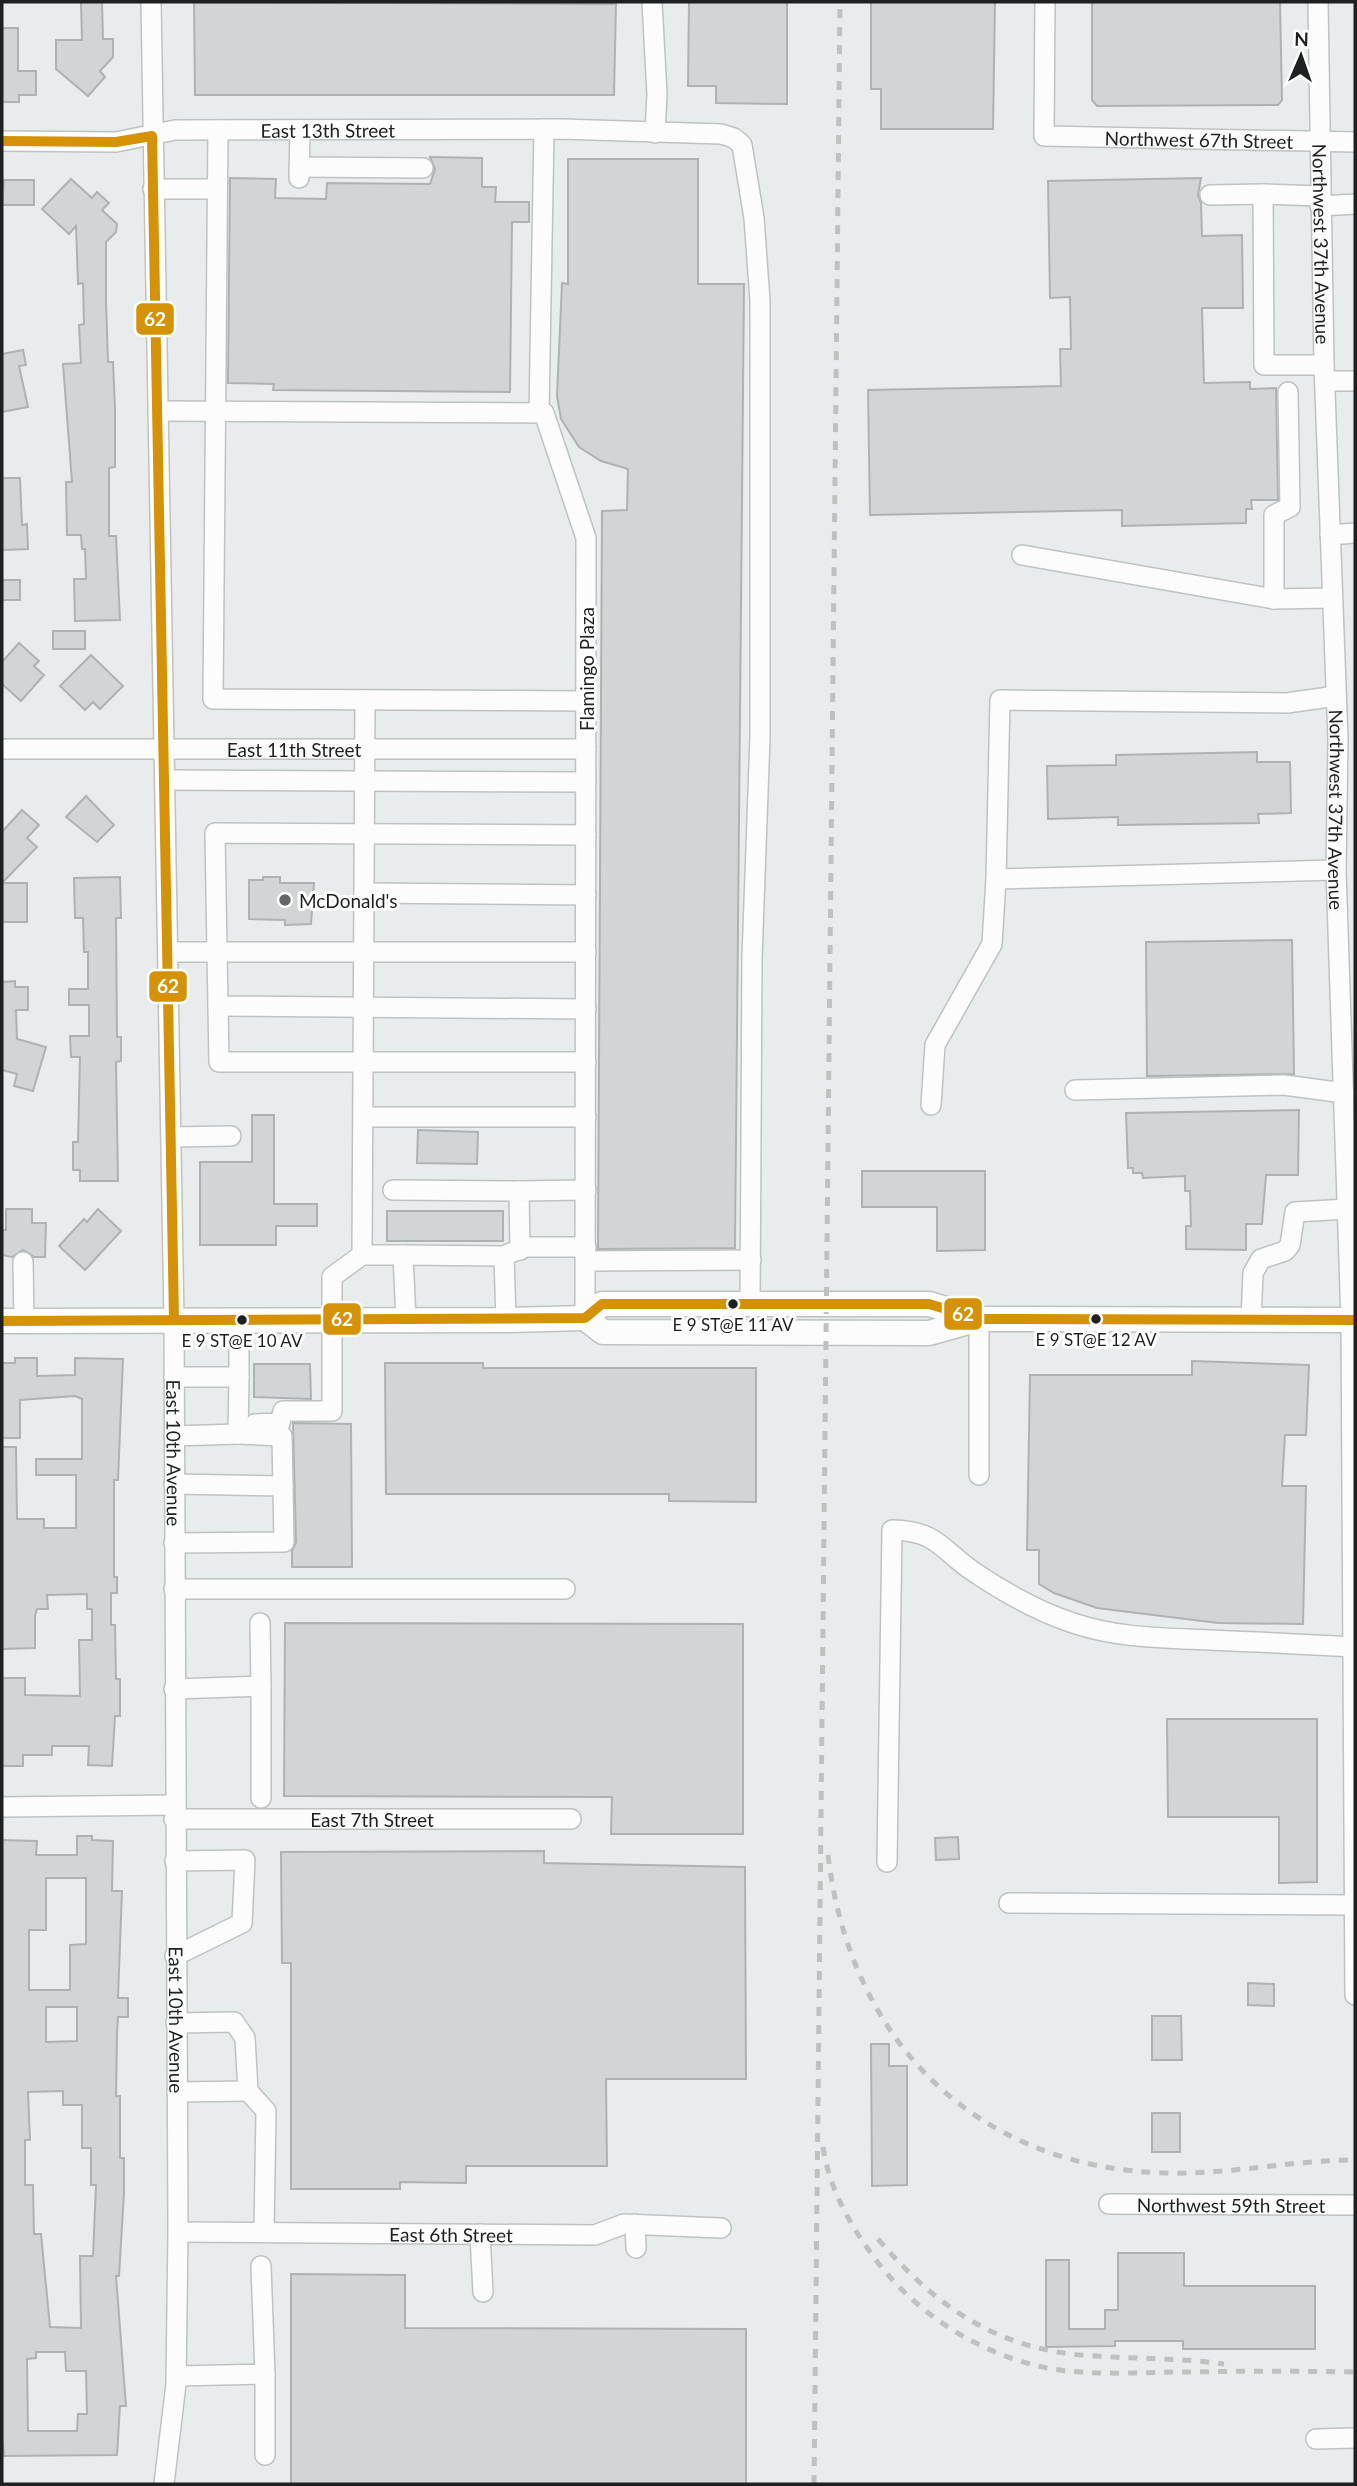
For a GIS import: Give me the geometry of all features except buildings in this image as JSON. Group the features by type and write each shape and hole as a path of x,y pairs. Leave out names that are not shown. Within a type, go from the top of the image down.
{"main road":[{"path":"585,1318 601,1304 929,1304 979,1319"},
{"path":"13,1321 585,1318 603,1332 929,1333 979,1319 1353,1320"}],"street":[{"name":"East 10th Avenue","path":"151,2 174,1320 177,2376 170,2458 164,2484"},
{"path":"652,2 657,94 655,133"},
{"name":"Northwest 67th Street","path":"1045,2 1044,136 1355,142"},
{"name":"Northwest 37th Avenue","path":"1318,2 1318,141 1332,598 1336,696 1347,740 1336,870 1352,1258 1355,1996"},
{"name":"East 13th Street","path":"2,141 116,142 174,130 544,129 721,134 734,138 745,152 754,218 760,301 760,737 752,958 750,1304"},
{"path":"158,411 539,412 544,129"},
{"path":"218,130 213,699 586,701"},
{"path":"300,130 299,173 423,168"},
{"path":"153,188 218,189"},
{"path":"1263,194 1264,365 1325,373 1355,381"},
{"path":"1210,195 1263,194 1355,204"},
{"path":"1274,599 1274,515 1290,507 1288,392"},
{"name":"Flamingo Plaza","path":"539,412 544,413 586,538 585,1318"},
{"path":"1330,535 1355,533"},
{"path":"1022,555 1274,599 1332,598"},
{"path":"931,1105 935,1045 992,944 1000,700 1287,703 1336,696"},
{"path":"362,1255 365,700"},
{"name":"East 11th Street","path":"3,750 586,749"},
{"path":"165,780 586,782"},
{"path":"586,835 215,833 219,1062 586,1062"},
{"path":"996,878 1336,870"},
{"path":"364,893 586,895"},
{"path":"168,953 364,949 586,952"},
{"path":"218,1006 586,1009"},
{"path":"1075,1090 1284,1085 1344,1094"},
{"path":"363,1117 586,1117"},
{"path":"171,1138 231,1136"},
{"path":"393,1190 586,1190"},
{"path":"506,1320 519,1191"},
{"path":"1251,1320 1253,1273 1261,1259 1285,1251 1290,1245 1295,1212 1348,1209"},
{"path":"174,1436 280,1423 283,1411 332,1411 332,1277 362,1255 512,1253 751,1260"},
{"path":"404,1255 405,1320"},
{"path":"13,1321 23,1262"},
{"path":"979,1319 979,1475"},
{"path":"238,1429 239,1320"},
{"path":"174,1377 239,1377"},
{"path":"174,1544 284,1542 282,1436 238,1429"},
{"path":"174,1484 283,1486"},
{"path":"887,1862 892,1530 915,1531 933,1538 972,1571 1016,1598 1046,1613 1098,1631 1153,1638 1352,1647"},
{"path":"174,1589 565,1589"},
{"path":"260,1623 261,1798"},
{"path":"174,1689 261,1686"},
{"name":"East 7th Street","path":"2,1807 571,1819"},
{"path":"175,1861 246,1860 242,1923 176,1956"},
{"path":"1009,1903 1354,1904"},
{"path":"176,2023 234,2022 245,2038 248,2091 266,2110 264,2232"},
{"path":"177,2092 248,2091"},
{"name":"Northwest 59th Street","path":"1109,2204 1355,2205"},
{"name":"East 6th Street","path":"178,2232 480,2234 581,2243 624,2224 721,2228"},
{"path":"635,2224 636,2248"},
{"path":"480,2234 483,2292"},
{"path":"261,2266 265,2455"},
{"path":"177,2376 265,2374"},
{"path":"1316,2439 1355,2438"}],"railway":[{"path":"814,2484 840,2"},
{"path":"828,1855 841,1922 863,1982 894,2036 933,2082 980,2119 1035,2147 1096,2165 1164,2173 1212,2172 1355,2160"},
{"path":"823,2147 830,2177 848,2218 890,2277 930,2314 952,2330 1001,2354 1053,2369 1086,2372 1355,2372"},
{"path":"878,2239 901,2264 948,2306 1001,2336 1062,2353 1224,2364"}],"transit line":[{"name":"62","path":"2,141 116,142 152,136 174,1320"},
{"name":"62","path":"2,1321 585,1318 602,1304 929,1304 979,1319 1355,1320"}],"place":[{"name":"McDonald's","path":"285,900"},
{"name":"E 9 ST@E 11 AV","path":"733,1304"},
{"name":"E 9 ST@E 12 AV","path":"1096,1319"},
{"name":"E 9 ST@E 10 AV","path":"242,1320"}]}
